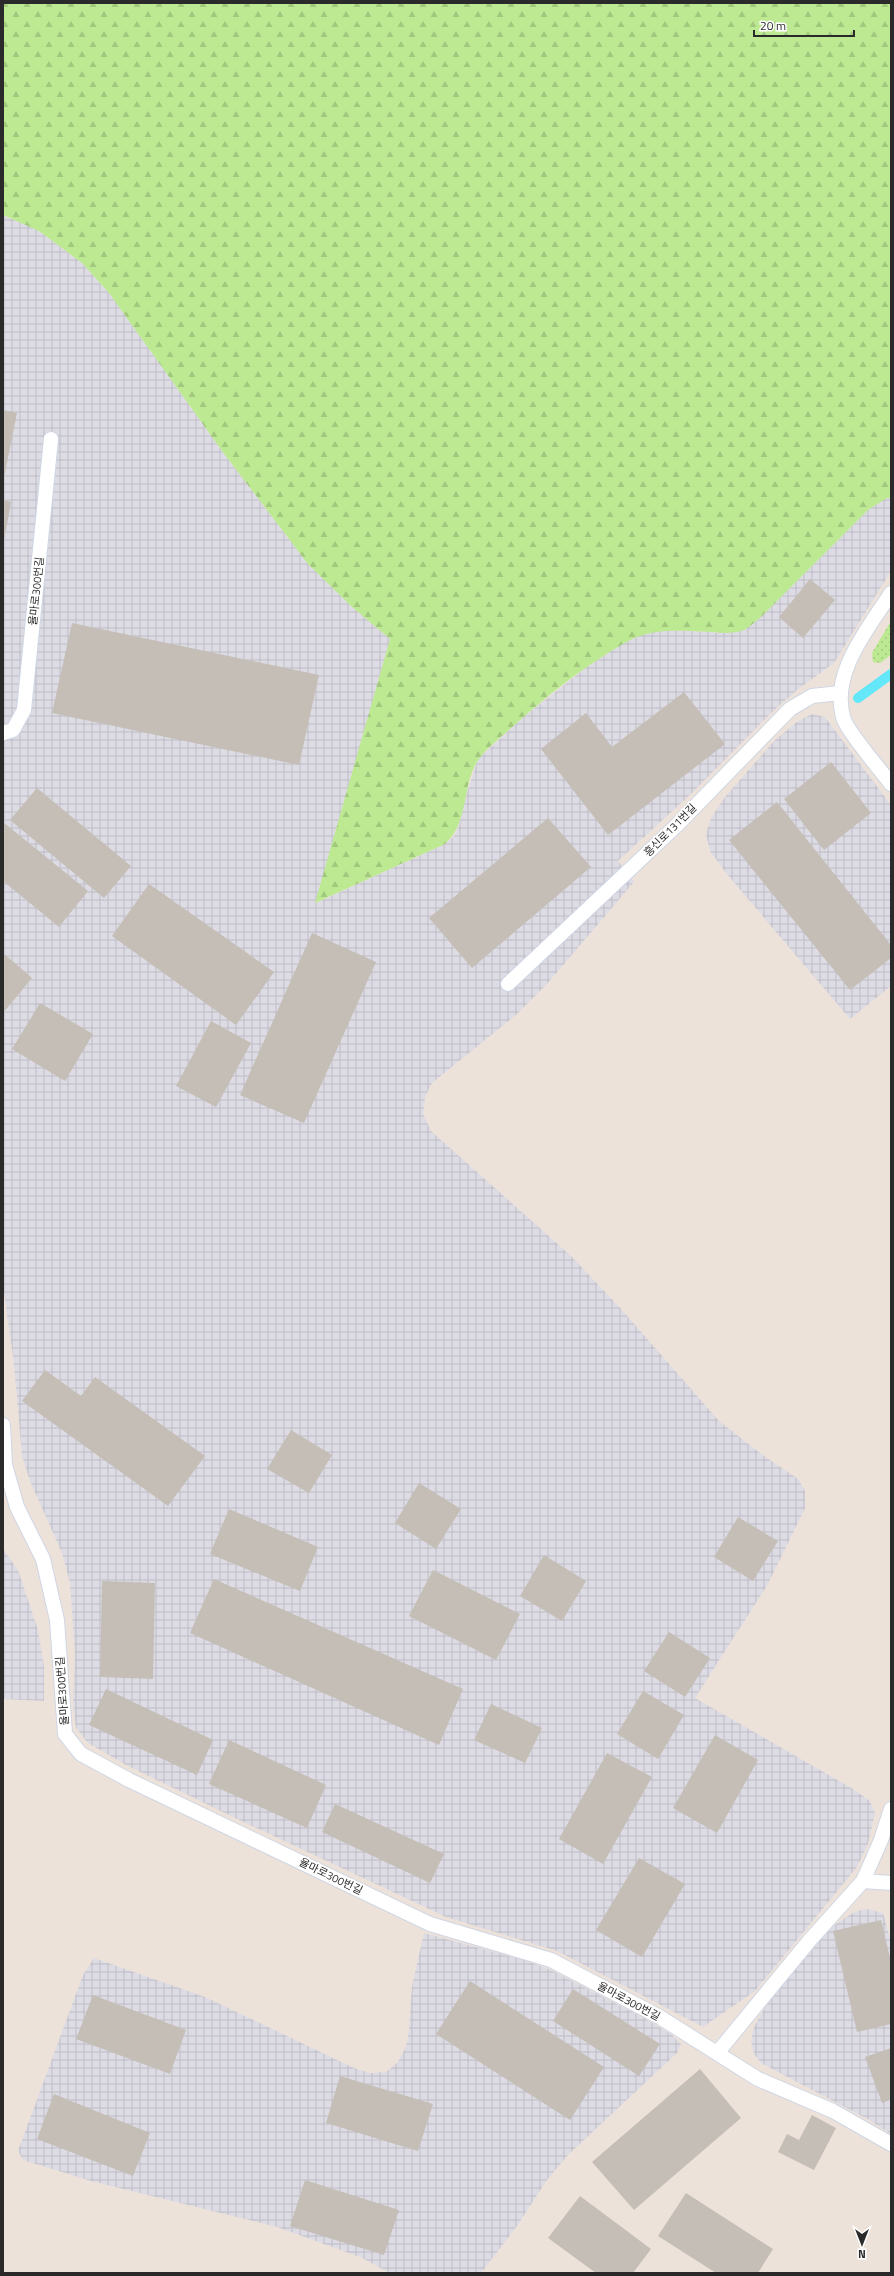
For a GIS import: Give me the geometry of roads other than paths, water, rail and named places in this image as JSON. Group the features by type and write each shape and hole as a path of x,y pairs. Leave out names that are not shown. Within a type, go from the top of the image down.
{"lane":[{"name":"율마로300번길","path":"3,733 14,730 24,710 51,439"},
{"path":"891,593 856,649 846,670 840,693 845,721 891,784"},
{"name":"흥신로131번길","path":"508,984 676,826 790,709 812,696 840,693"},
{"name":"율마로300번길","path":"3,1425 5,1464 17,1507 43,1559 57,1620 65,1734 81,1754 129,1780 430,1924 551,1960 658,2016 758,2079 833,2111 891,2144"},
{"path":"716,2053 810,1940 863,1881 881,1840 891,1808"},
{"path":"863,1881 891,1883"}],"waterway":[{"path":"858,698 891,674"}]}
